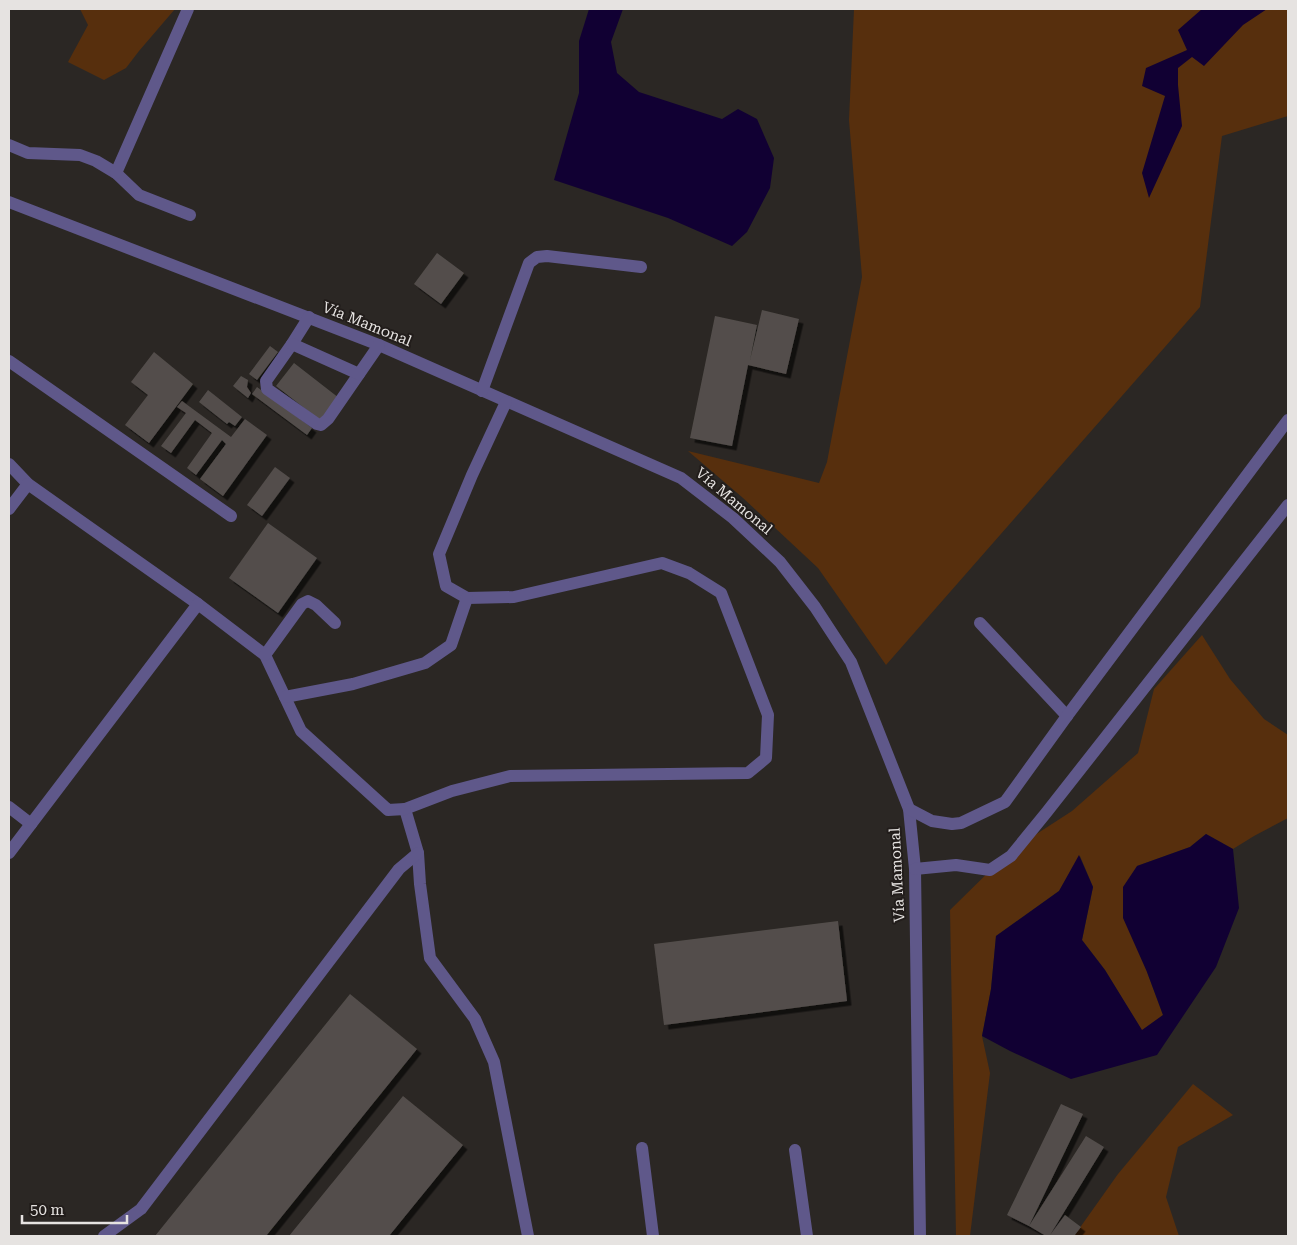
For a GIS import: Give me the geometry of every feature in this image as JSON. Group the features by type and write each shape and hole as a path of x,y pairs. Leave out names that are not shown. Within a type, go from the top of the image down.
{"street":[{"path":"116,173 188,9"},
{"path":"9,145 28,153 80,155 96,161 116,173 140,195 190,215"},
{"name":"Vía Mamonal","path":"9,202 379,345 681,478 733,518 780,562 815,607 851,662 909,809 915,869 920,1236"},
{"path":"482,391 529,263 537,257 547,256 641,266"},
{"path":"309,318 266,381 267,389 317,424 321,425 328,419 379,345"},
{"path":"292,344 359,374"},
{"path":"9,360 231,516"},
{"path":"9,464 28,484 198,604 265,656 301,731 388,810 405,809 452,791 510,776 748,773 766,758 768,715 721,593 689,573 662,563 514,597 467,598 446,586 439,554 472,475 506,402"},
{"path":"909,809 932,821 952,824 962,823 1005,802 1288,420"},
{"path":"9,509 28,484"},
{"path":"915,869 956,865 990,870 1011,856 1288,505"},
{"path":"285,697 353,684 425,663 451,644 467,598"},
{"path":"265,656 302,604 308,600 335,623"},
{"path":"9,853 198,604"},
{"path":"980,623 1067,716"},
{"path":"9,807 31,824"},
{"path":"405,809 418,853 420,884 430,958 475,1019 494,1062 528,1236"},
{"path":"104,1236 141,1208 399,869 418,853"},
{"path":"642,1148 653,1236"},
{"path":"795,1150 806,1236"}],"shaded area":[{"path":"80,9 175,9 126,68 104,80 68,62 88,25"},
{"path":"589,9 623,9 611,42 617,73 639,92 722,119 738,109 757,119 774,158 770,188 747,232 732,246 668,218 554,180 579,93 579,41"},
{"path":"854,9 1288,9 1288,116 1222,136 1200,307 886,665 818,568 743,498 688,451 819,483 827,462 862,277 849,120"},
{"path":"1202,9 1267,9 1243,25 1204,66 1192,57 1178,68 1182,126 1149,198 1142,173 1165,96 1142,86 1146,68 1187,50 1178,30"},
{"path":"1202,635 1230,679 1264,719 1288,735 1288,818 1233,849 1206,834 1190,847 1137,866 1147,972 1163,1015 1142,1031 1105,970 1082,940 1093,887 1080,856 1059,891 996,936 991,989 982,1036 990,1073 970,1236 956,1236 950,910 1010,851 1072,811 1138,753 1154,689"},
{"path":"1206,834 1233,849 1239,908 1216,967 1157,1055 1071,1079 982,1036 991,989 996,936 1059,891 1079,855 1093,887 1082,940 1105,970 1142,1030 1163,1015 1147,972 1123,918 1123,887 1137,866 1190,847"},
{"path":"1193,1084 1233,1115 1178,1147 1166,1197 1179,1236 1074,1236 1118,1174"}],"building":[{"path":"437,253 464,273 441,304 414,284"},
{"path":"762,310 799,319 786,374 748,365 732,446 690,438 715,316 757,325 750,360"},
{"path":"270,346 278,352 257,380 249,374"},
{"path":"154,352 193,384 149,443 125,425 148,395 131,382"},
{"path":"294,363 339,398 321,421 276,386"},
{"path":"241,376 248,380 247,387 251,393 248,398 233,386"},
{"path":"257,387 312,428 307,435 252,394"},
{"path":"208,390 242,417 235,426 229,422 227,424 199,402"},
{"path":"182,401 231,437 245,419 267,435 223,496 200,479 226,444 222,440 196,475 187,468 212,433 195,420 171,453 161,446 186,413 177,407"},
{"path":"275,467 290,478 262,516 247,505"},
{"path":"268,523 317,558 278,613 229,578"},
{"path":"838,921 847,1001 664,1025 654,944"},
{"path":"350,994 417,1049 266,1236 155,1236"},
{"path":"403,1096 463,1145 389,1236 289,1236"},
{"path":"1061,1104 1083,1114 1029,1226 1007,1215"},
{"path":"1086,1136 1104,1147 1050,1235 1065,1215 1081,1227 1074,1236 1046,1236 1029,1226"}]}
